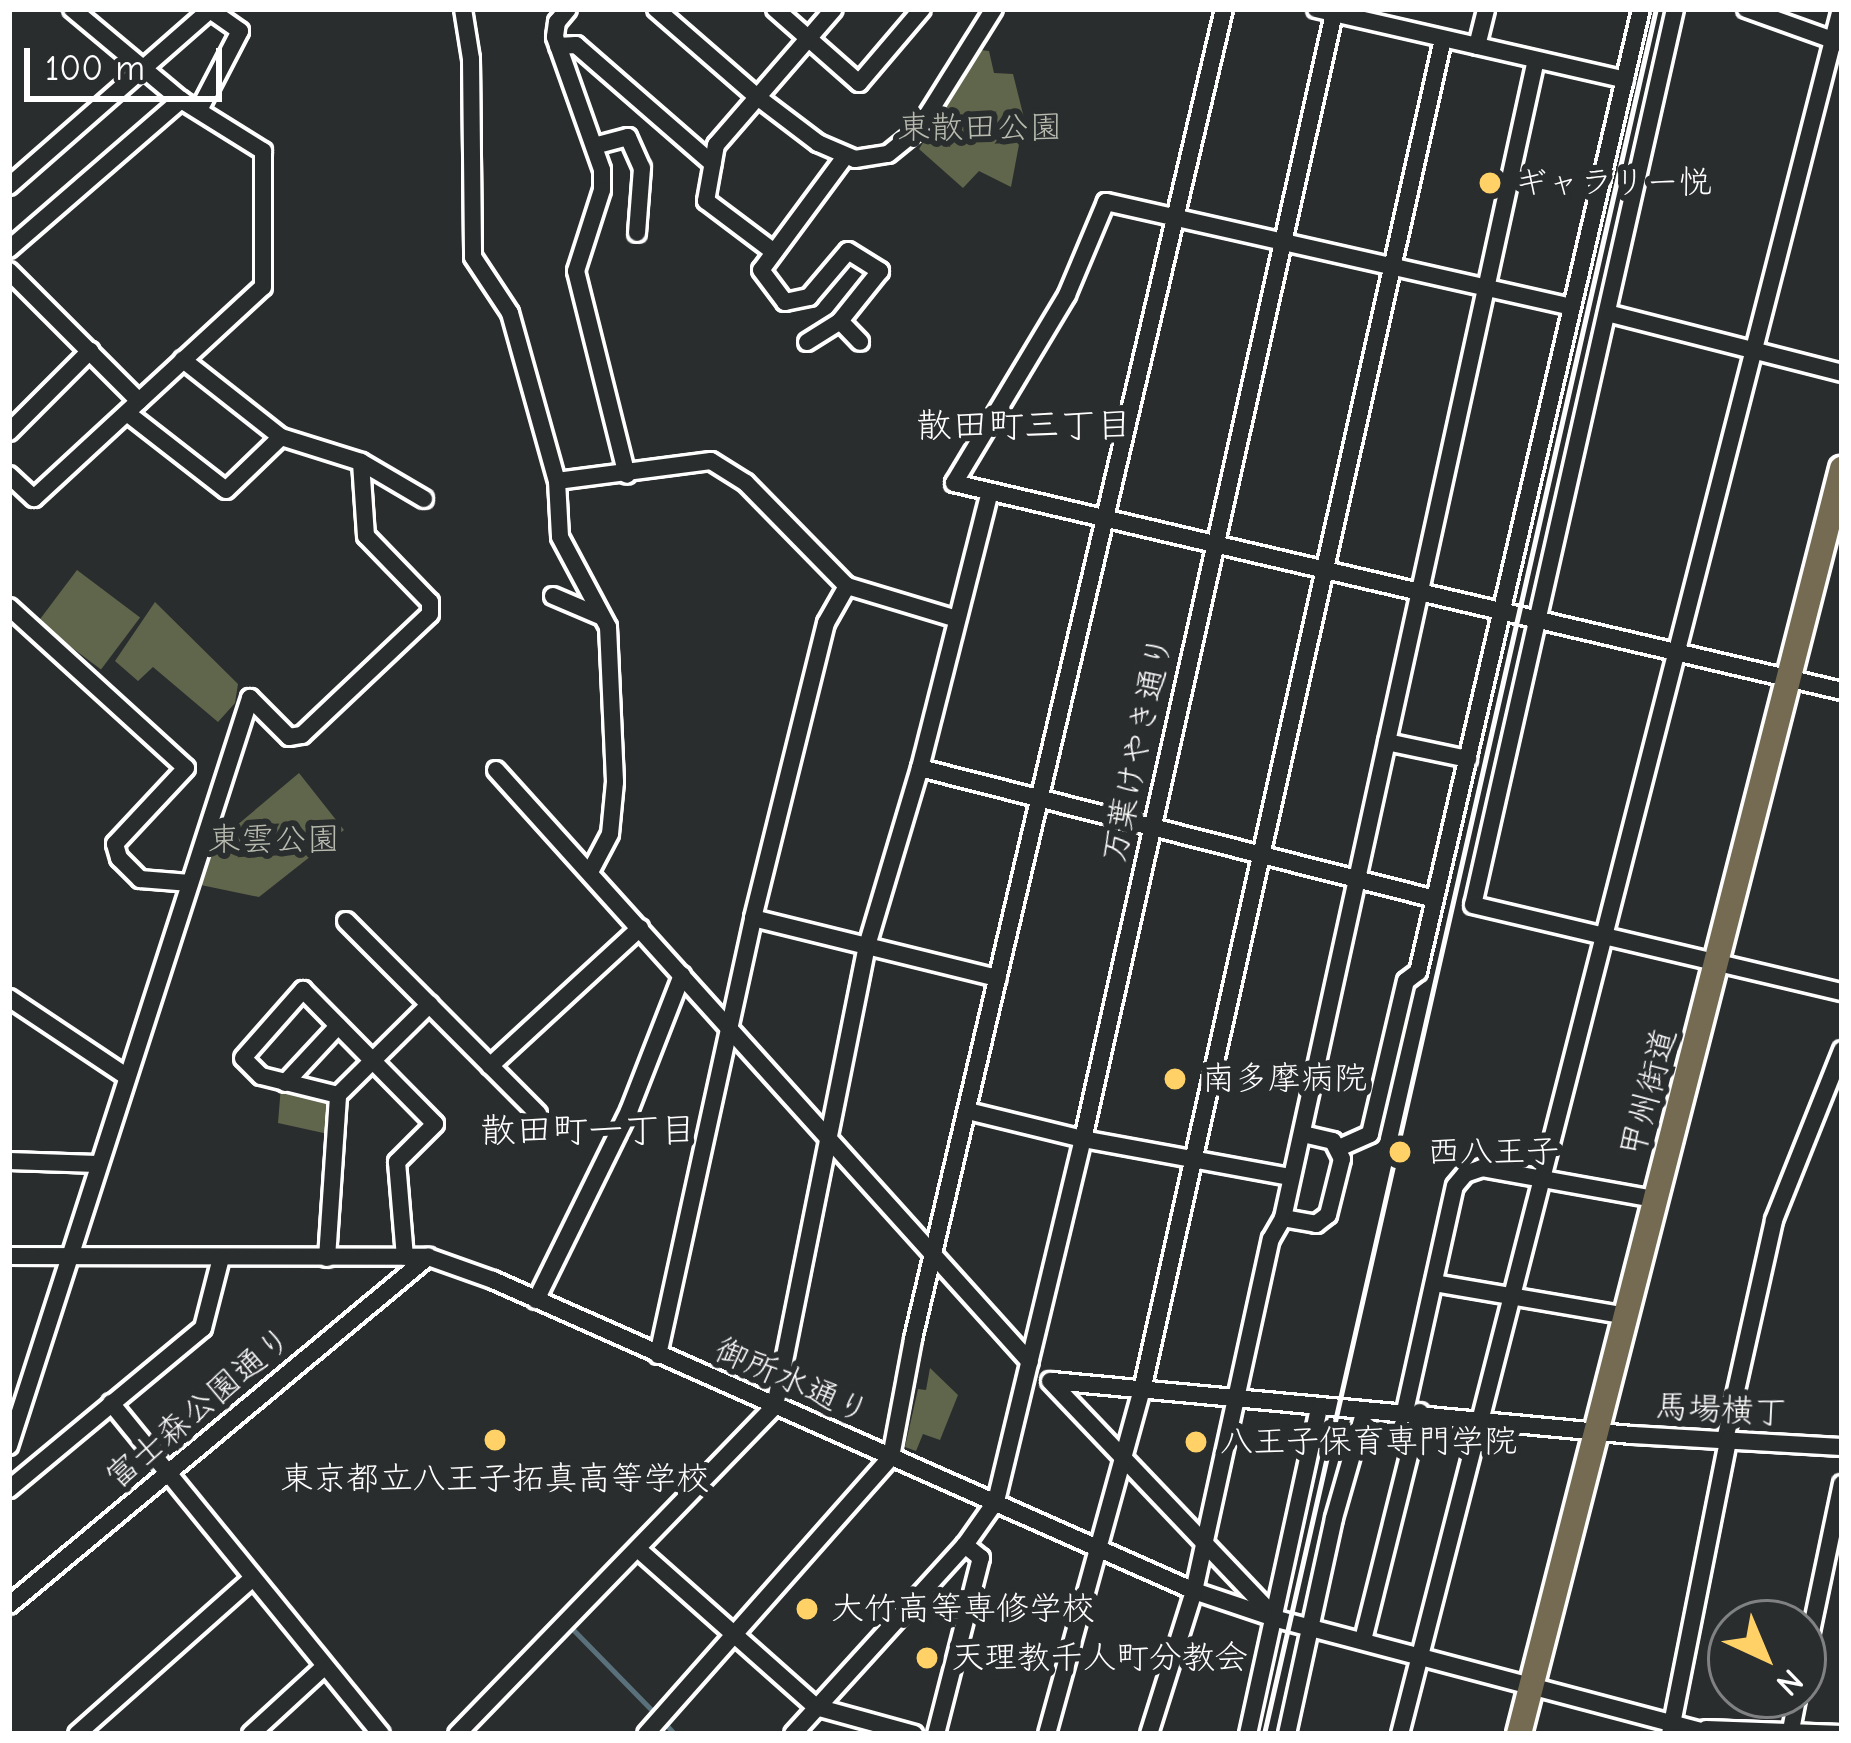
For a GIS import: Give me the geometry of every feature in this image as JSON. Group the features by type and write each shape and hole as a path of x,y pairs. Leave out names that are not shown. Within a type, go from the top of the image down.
{"highway":[{"name":"甲州街道","path":"1519,1734 1842,469"}],"street":[{"path":"9,186 211,9 240,31 200,110"},
{"path":"463,9 471,59 473,257 510,313 557,481 560,537 608,627 615,782 610,834 590,872"},
{"path":"568,9 557,22 558,46 594,146 602,190 576,271 627,476"},
{"path":"656,9 756,96 844,158 888,154 918,130 994,9"},
{"path":"775,9 859,82 922,9"},
{"path":"774,252 706,201 716,145 834,9"},
{"path":"646,1734 891,1457 1224,9"},
{"path":"1477,46 1486,9"},
{"path":"1302,1134 1339,1148 1370,1134 1406,981 1418,972 1436,899 1640,9"},
{"path":"1675,9 1473,905 1842,992"},
{"path":"1746,9 1838,41"},
{"path":"1400,1734 1838,41 1841,9"},
{"path":"1328,11 1625,80"},
{"name":"万葉けやき通り","path":"996,1501 1083,1139 1285,242 1328,11"},
{"path":"9,475 34,499 263,287 262,151 181,100 84,13"},
{"path":"1047,1734 1142,1390 1190,1157 1443,39"},
{"path":"558,46 576,45 712,164"},
{"path":"1149,1734 1194,1591 1271,1239 1283,1218 1536,60"},
{"path":"9,249 181,100"},
{"path":"594,146 628,137 642,168 637,233"},
{"path":"807,342 840,321 880,271 848,251 809,297 785,302 761,270 844,158"},
{"path":"1572,307 1106,202 1067,295 954,484 1539,616 1842,691"},
{"path":"9,271 89,351 133,407 226,490 281,436"},
{"path":"1607,314 1842,374"},
{"path":"840,321 860,342"},
{"path":"9,432 89,351"},
{"path":"183,360 281,436 361,462 424,499"},
{"path":"557,481 627,476 711,461 746,483 847,586 957,619"},
{"path":"9,1446 250,698 289,737 302,735 430,614 430,602 366,536 361,462"},
{"path":"457,1734 775,1406 866,949 920,768 991,492"},
{"path":"658,1355 753,918 826,623 847,586"},
{"path":"553,596 600,616"},
{"path":"9,607 186,768 115,844 119,858 140,879 190,883"},
{"path":"1388,742 1468,759"},
{"path":"920,768 1436,899"},
{"path":"496,770 829,1136 1029,1370"},
{"path":"753,918 998,979"},
{"path":"346,921 538,1114"},
{"path":"490,1066 640,928"},
{"path":"536,1300 629,1111 682,974"},
{"path":"338,1095 261,1076 243,1058 303,990 435,1124 398,1162 405,1257"},
{"path":"9,998 126,1076"},
{"path":"327,1258 338,1095 430,1004"},
{"path":"285,1083 338,1026"},
{"path":"1672,1728 1774,1220 1842,1050"},
{"path":"968,1112 1083,1139 1292,1177"},
{"path":"1283,1218 1316,1224 1328,1215 1342,1159 1339,1148"},
{"path":"9,1161 97,1164"},
{"path":"1363,1640 1434,1283 1460,1179 1482,1168 1655,1199"},
{"name":"御所水通り","path":"9,1256 428,1257 536,1300 1194,1591 1277,1619 1532,1685 1672,1728 1842,1734"},
{"name":"富士森公園通り","path":"9,1604 428,1257"},
{"path":"9,1489 203,1328 221,1258"},
{"path":"1434,1283 1627,1316"},
{"name":"馬場横丁","path":"1029,1370 1052,1381 1319,1408 1412,1411 1842,1448"},
{"path":"1052,1381 1277,1619"},
{"path":"9,1385 29,1382"},
{"path":"111,1403 381,1734"},
{"path":"1248,1734 1277,1619 1319,1408"},
{"path":"1287,1734 1365,1410"},
{"path":"1818,1599 1842,1484"},
{"path":"793,1734 965,1545 996,1501"},
{"path":"935,1734 981,1558 965,1545"},
{"path":"639,1550 817,1707 914,1734"},
{"path":"77,1734 253,1578"},
{"path":"251,1734 325,1666"},
{"path":"1791,1730 1793,1719"}],"green space":[{"name":"東散田公園","path":"981,50 989,51 994,73 1013,74 1024,118 1011,187 979,171 963,188 919,149"},
{"path":"77,570 140,618 101,669 38,622"},
{"path":"155,602 238,684 235,703 218,722 153,667 138,681 115,661"},
{"name":"東雲公園","path":"299,773 344,830 259,897 196,884 211,847"},
{"path":"281,1086 329,1098 328,1134 278,1123"},
{"path":"930,1368 958,1395 940,1440 923,1434 916,1451 905,1447 918,1389 926,1390"}],"waterway":[{"path":"571,1627 655,1713"},
{"path":"665,1723 675,1734"}],"railway":[{"path":"1264,1734 1656,9"}],"place":[{"name":"ギャラリー悦","path":"1490,183"},
{"name":"南多摩病院","path":"1175,1079"},
{"name":"西八王子","path":"1400,1152"},
{"name":"東京都立八王子拓真高等学校","path":"495,1440"},
{"name":"八王子保育専門学院","path":"1196,1442"},
{"name":"大竹高等専修学校","path":"807,1609"},
{"name":"天理教千人町分教会","path":"927,1658"}],"district":[{"name":"散田町三丁目","path":"1024,426"},
{"name":"散田町一丁目","path":"588,1131"}]}
